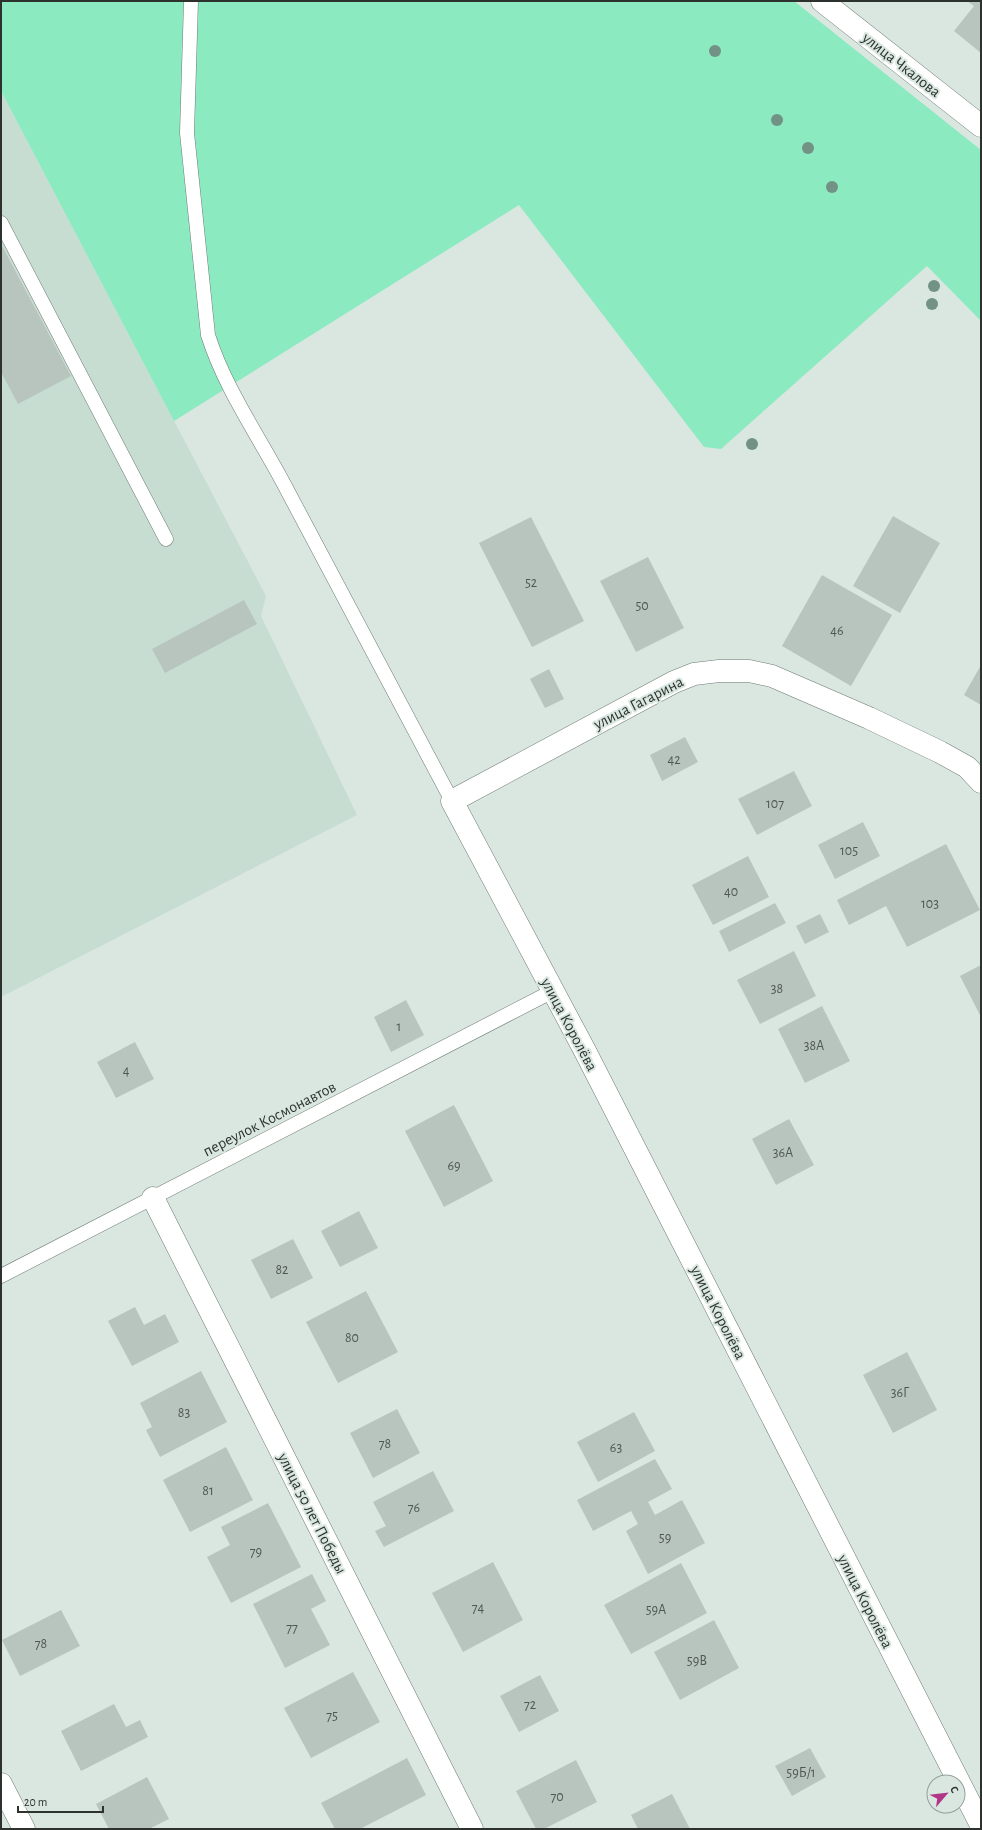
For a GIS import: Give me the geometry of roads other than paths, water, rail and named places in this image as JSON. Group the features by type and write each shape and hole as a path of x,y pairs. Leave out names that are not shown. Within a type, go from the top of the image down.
{"street":[{"name":"улица Чкалова","path":"822,1 981,126"},
{"name":"улица Гагарина","path":"452,801 674,682 694,674 719,671 749,671 772,676 869,718 940,752 967,767 981,782"},
{"name":"улица Королёва","path":"452,801 553,991 981,1825"},
{"name":"улица 50 лет Победы","path":"153,1198 472,1829"},
{"path":"1,1784 24,1829"}],"lane":[{"path":"191,1 186,133 208,335 215,357 225,379 267,451 452,801"},
{"path":"1,223 166,539"},
{"name":"переулок Космонавтов","path":"1,1276 553,991"}]}
